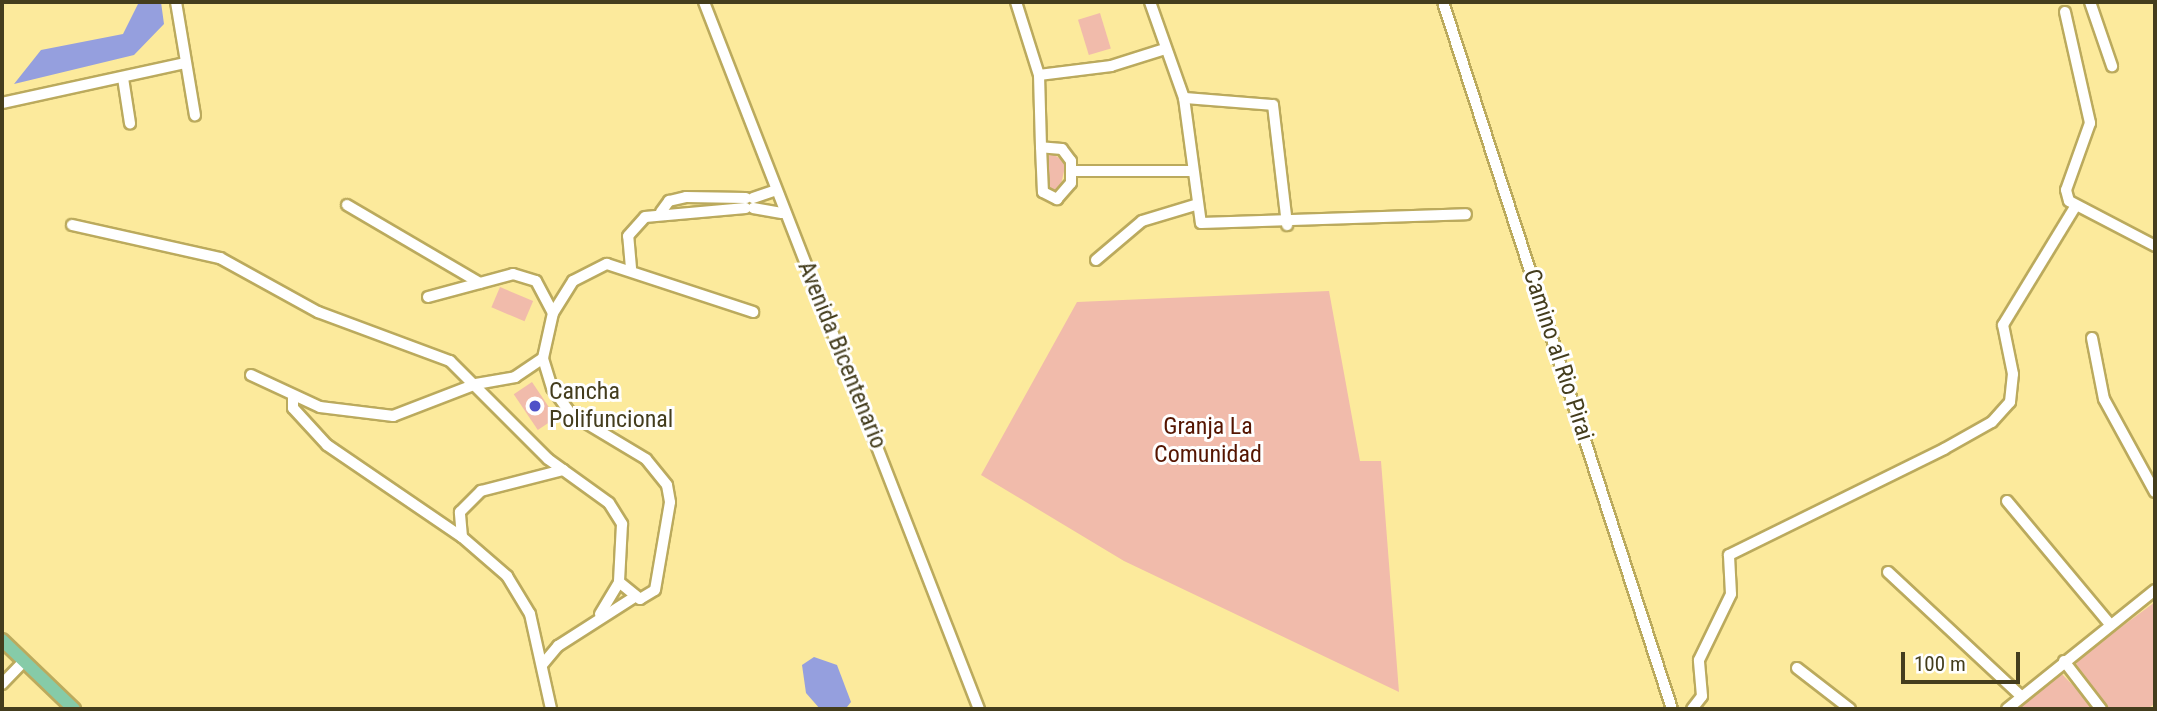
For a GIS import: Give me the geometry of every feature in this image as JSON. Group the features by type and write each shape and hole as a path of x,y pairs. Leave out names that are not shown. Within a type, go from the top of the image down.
{"main road":[{"path":"2,640 74,709"}],"street":[{"path":"176,2 195,114"},
{"name":"Avenida Bicentenario","path":"704,2 773,191 841,343 979,709"},
{"path":"1016,2 1039,75 1041,147 1047,197 1066,194 1073,171 1062,149 1041,147"},
{"path":"1150,2 1184,99 1195,205 1206,225 1287,225 1466,214"},
{"name":"Camino al Rio Pirai","path":"1443,2 1672,709"},
{"path":"2090,2 2112,66"},
{"path":"2065,12 2090,122 2066,190 2076,207 2155,246"},
{"path":"1039,75 1111,66 1165,48"},
{"path":"2,103 186,63"},
{"path":"122,78 130,123"},
{"path":"1184,99 1273,105 1287,225"},
{"path":"1073,171 1190,171"},
{"path":"753,203 773,191"},
{"path":"631,268 628,236 636,224 661,212 753,203 782,213"},
{"path":"347,205 480,283"},
{"path":"1096,260 1142,221 1195,205"},
{"path":"1692,709 1702,696 1699,660 1731,594 1729,555 1944,449 1992,422 2010,402 2013,374 2003,325 2076,207"},
{"path":"72,225 220,258 318,312 430,350 476,384 534,447 563,470 592,487 622,524 619,582 599,617"},
{"path":"542,665 599,617 655,590 670,502 667,485 646,459 571,414 552,388 543,358 553,313 588,270 631,268 753,312"},
{"path":"428,297 480,283 525,276 545,290 553,313"},
{"path":"2092,338 2104,399 2155,492"},
{"path":"251,375 293,398 393,416 476,384 515,377 543,358"},
{"path":"293,398 293,408 327,445 493,559 519,594 542,665 551,709"},
{"path":"526,475 534,447"},
{"path":"463,537 458,520 465,505 481,491 526,475 563,470"},
{"path":"2007,501 2108,622"},
{"path":"1888,572 2021,696"},
{"path":"619,582 634,598"},
{"path":"2007,709 2108,622 2155,590"},
{"path":"2,684 24,661"},
{"path":"2064,661 2101,709"},
{"path":"1797,668 1850,709"}],"green space":[{"path":"1100,13 1111,48 1089,55 1078,20"},
{"path":"1051,153 1066,162 1059,194 1048,191 1045,159"},
{"name":"Cancha Polifuncional","path":"500,287 533,301 525,321 491,307"},
{"name":"Granja La Comunidad","path":"1329,291 1360,461 1381,461 1399,692 1124,561 981,475 1077,302"},
{"name":"Cancha Polifuncional","path":"532,382 556,418 538,430 514,394"},
{"path":"2155,602 2155,703 2148,709 2109,709 2076,664 2079,658"},
{"path":"2059,671 2096,709 2015,709"}],"water":[{"path":"139,2 161,2 164,24 134,55 14,84 41,50 123,34"},
{"path":"814,657 837,665 851,702 847,707 820,709 806,693 802,665"}],"place":[{"name":"Cancha Polifuncional","path":"535,406"}]}
